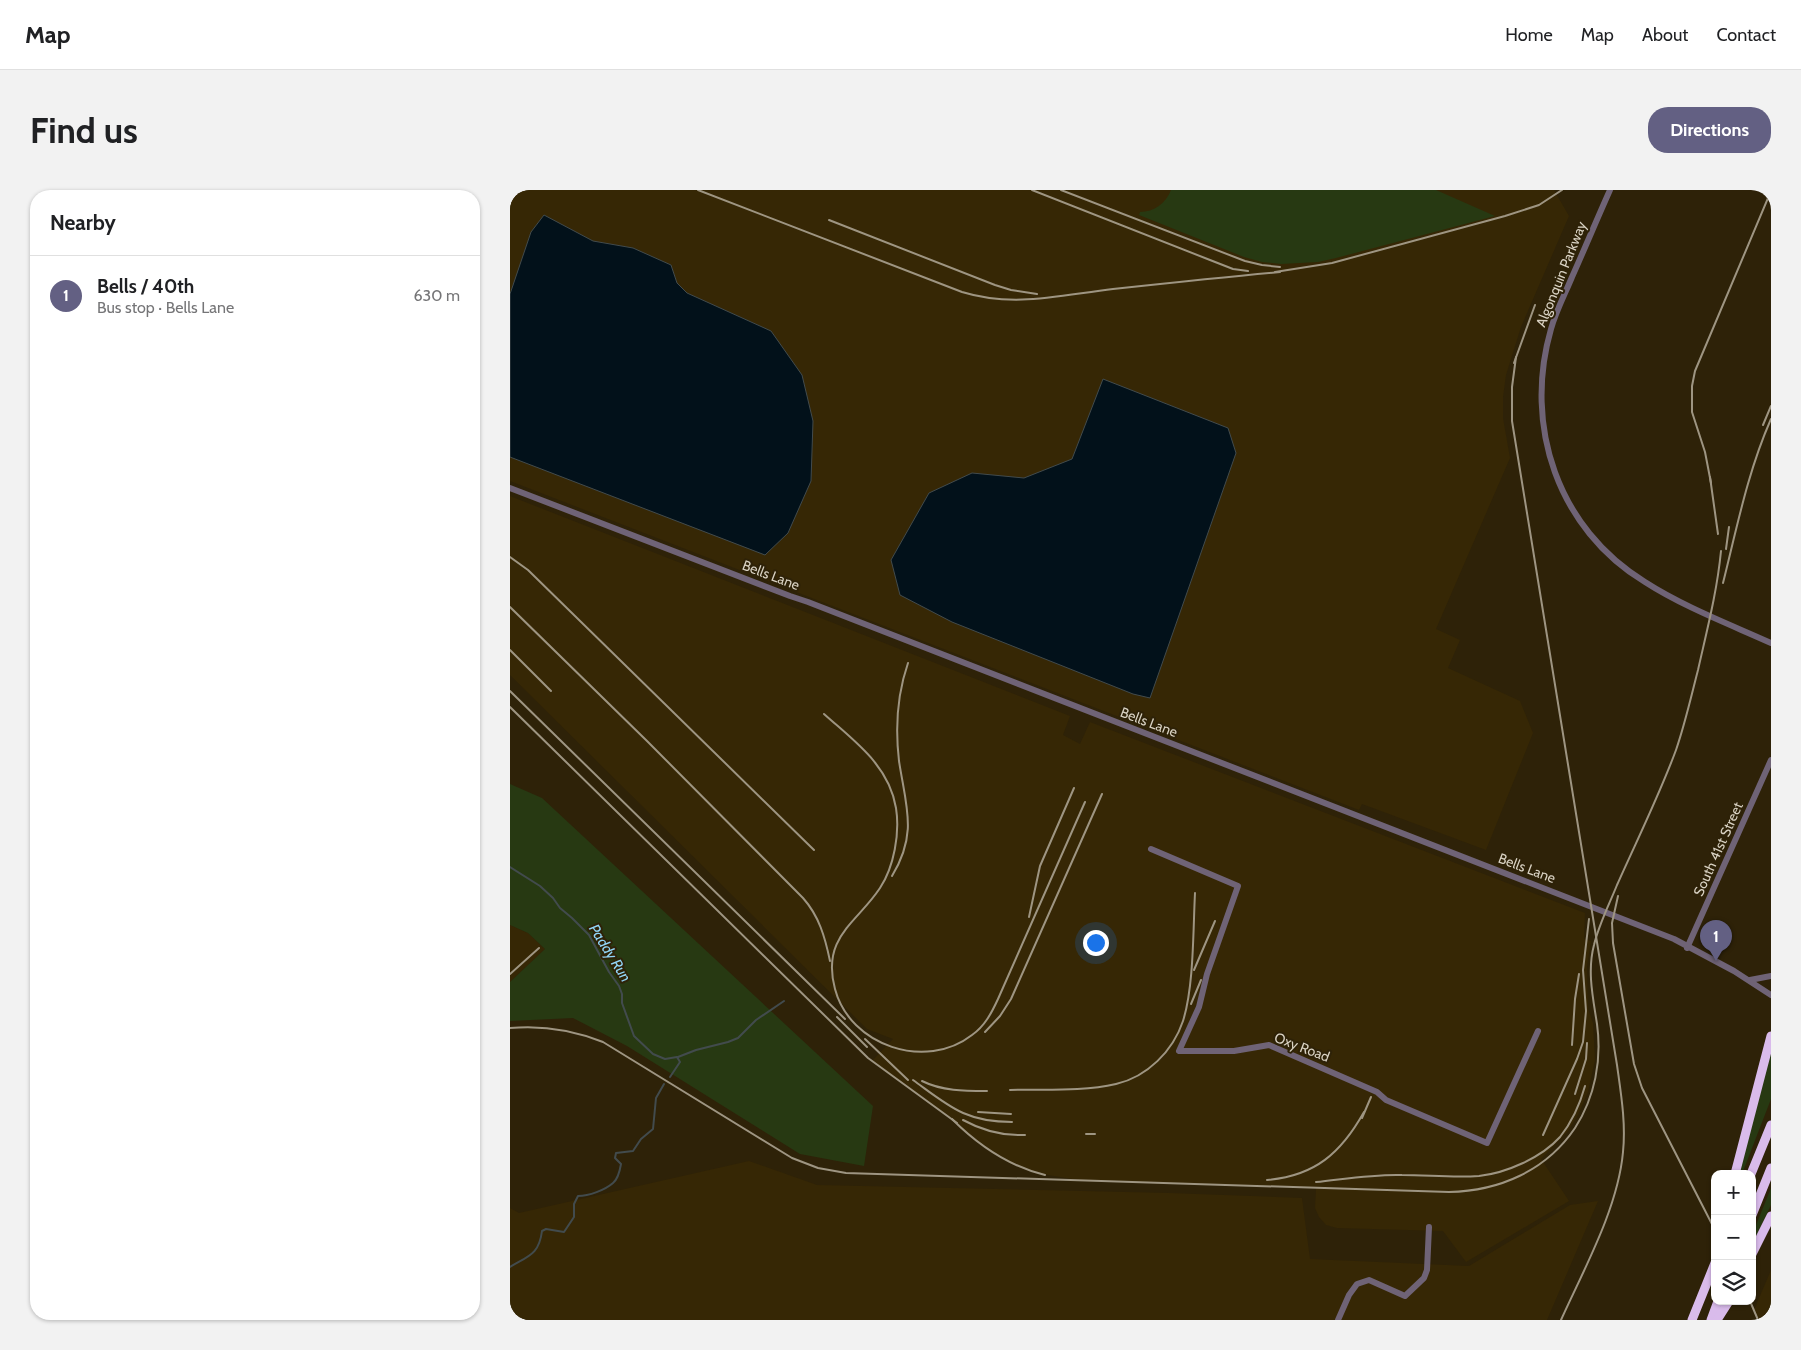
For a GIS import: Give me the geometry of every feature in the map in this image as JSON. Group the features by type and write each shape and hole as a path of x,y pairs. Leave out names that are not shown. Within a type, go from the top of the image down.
{"highway":[{"path":"1736,1170 1771,1036"},
{"path":"1753,1170 1771,1125"},
{"path":"1756,1205 1771,1168"},
{"path":"1756,1246 1771,1216"},
{"path":"1692,1320 1711,1272"},
{"path":"1711,1320 1717,1305"},
{"path":"1717,1320 1726,1305"}],"street":[{"name":"Algonquin Parkway","path":"1610,190 1554,318 1543,360 1542,421 1552,466 1571,507 1582,523 1606,551 1623,566 1644,582 1664,593 1771,643"},
{"name":"Bells Lane","path":"510,488 1674,939 1750,980 1771,995"},
{"name":"South 41st Street","path":"1688,948 1771,760"},
{"name":"Oxy Road","path":"1151,849 1238,886 1207,974 1199,1007 1179,1051 1234,1051 1269,1045 1378,1092 1386,1100 1418,1115 1487,1143 1538,1031"},
{"path":"1750,980 1771,976"},
{"path":"1338,1320 1349,1295 1357,1284 1370,1280 1405,1296 1421,1281 1427,1270 1430,1227"}],"shaded area":[{"path":"510,190 1554,190 1569,216 1521,327 1506,375 1503,418 1510,458 1436,629 1460,640 1448,668 1520,701 1533,733 1486,850 1362,804 1359,810 510,481"},
{"path":"544,215 593,241 633,248 671,265 677,283 687,293 771,331 802,375 813,421 811,481 788,533 765,555 510,457 510,294 531,232"},
{"path":"1103,379 1228,428 1236,453 1150,698 1133,694 952,622 900,595 891,560 929,493 972,473 1024,478 1072,459"},
{"path":"510,496 1070,716 1063,735 1080,744 1090,722 1585,913 1584,939 1591,941 1587,966 1588,1009 1593,1023 1595,1060 1588,1092 1578,1115 1568,1131 1541,1159 1569,1201 1466,1262 1443,1231 1337,1228 1326,1225 1319,1217 1315,1208 1316,1188 1084,1181 1036,1173 1018,1167 991,1152 957,1123 872,1061 893,1039 867,1029 510,675"},
{"path":"510,925 528,933 545,949 510,982"},
{"path":"749,1161 817,1185 1302,1198 1310,1259 1469,1266 1570,1205 1598,1201 1547,1320 510,1320 510,1208 519,1213"},
{"path":"1771,1270 1771,1320 1758,1320 1754,1310"}],"green space":[{"path":"1171,190 1436,190 1495,216 1336,258 1318,262 1281,264 1262,262 1244,257 1139,215 1140,212 1145,212 1159,206"},
{"path":"510,784 542,798 873,1106 864,1166 800,1154 627,1046 573,1018 510,1021 510,982 545,949 528,933 510,925"},
{"path":"1771,1049 1771,1099 1744,1170 1739,1170"},
{"path":"1771,1188 1771,1205 1756,1236 1756,1225"}],"waterway":[{"name":"Paddy Run","path":"510,867 540,886 589,935 609,972 619,986 622,994 622,1003 634,1036 653,1054 665,1059 677,1057 680,1062 670,1077"},
{"path":"678,1057 738,1038 756,1020 784,1001"},
{"name":"Paddy Run","path":"510,1267 532,1254 541,1239 542,1231 546,1229 564,1232 574,1217 574,1204 578,1196 597,1192 610,1186 615,1181 621,1164 615,1158 616,1153 633,1151 641,1139 653,1129 656,1098 664,1084"}],"railway":[{"path":"698,190 962,292 981,297 1019,300 1038,299 1113,289 1280,272"},
{"path":"1032,190 1233,269 1248,271"},
{"path":"1061,190 1245,261 1280,267"},
{"path":"1275,272 1332,263 1505,216 1539,205 1562,190"},
{"path":"1711,483 1705,452 1692,412 1692,386 1695,371 1771,191"},
{"path":"829,220 995,285 1011,290 1037,294"},
{"path":"1514,363 1535,305"},
{"path":"1516,357 1512,387 1512,421 1617,1065 1623,1119 1623,1152 1614,1195 1599,1238 1561,1320"},
{"path":"1763,425 1771,406"},
{"path":"1723,583 1749,479 1771,419"},
{"path":"1710,477 1718,534"},
{"path":"1726,549 1729,527"},
{"path":"510,1028 558,1029 603,1042 792,1158 818,1168 846,1173 1449,1192 1468,1191 1503,1183 1536,1167 1550,1156 1575,1128 1588,1104 1598,1065 1597,1024 1591,975 1594,945 1604,915 1676,750 1688,710 1708,626 1721,551"},
{"path":"510,557 528,570 814,850"},
{"path":"510,607 803,898 821,927 830,961"},
{"path":"510,650 551,691"},
{"path":"892,876 905,846 908,820 899,761 897,723 901,687 908,663"},
{"path":"510,691 845,1019"},
{"path":"510,707 868,1058 957,1123"},
{"path":"824,714 858,744 878,766 886,779 896,808 895,850 889,870 880,888 837,943 833,956 832,971 835,989 843,1009 856,1025 873,1038 892,1047 912,1051 933,1051 954,1046 972,1035 984,1023 991,1014 998,999 1085,802"},
{"path":"1029,917 1040,866 1074,788"},
{"path":"985,1032 1000,1016 1011,999 1102,794"},
{"path":"1010,1090 1076,1089 1116,1084 1127,1081 1148,1069 1166,1052 1179,1032 1187,1007 1192,958 1195,893"},
{"path":"1618,896 1612,923 1613,943 1634,1064 1642,1088 1711,1222"},
{"path":"1543,1135 1583,1042 1586,1011 1583,970 1589,919"},
{"path":"1194,970 1215,921"},
{"path":"510,974 539,948"},
{"path":"1572,1045 1575,999 1579,974"},
{"path":"1191,1004 1201,980"},
{"path":"837,1017 867,1047"},
{"path":"865,1039 908,1080"},
{"path":"1575,1094 1586,1059 1587,1043"},
{"path":"913,1080 958,1111 982,1119 1012,1122"},
{"path":"922,1081 945,1089 987,1091"},
{"path":"1316,1182 1380,1175 1460,1177 1500,1172 1533,1158 1560,1137 1575,1113 1585,1086"},
{"path":"1362,1118 1371,1097"},
{"path":"978,1112 1011,1114"},
{"path":"1267,1180 1284,1178 1299,1173 1313,1168 1325,1160 1346,1139 1364,1112"},
{"path":"952,1119 995,1154 1019,1166 1045,1175"},
{"path":"963,1120 993,1132 1025,1135"},
{"path":"1086,1134 1095,1134"},
{"path":"1752,1305 1758,1320"}],"place":[{"name":"Bells / 40th","path":"1716,961"}]}
